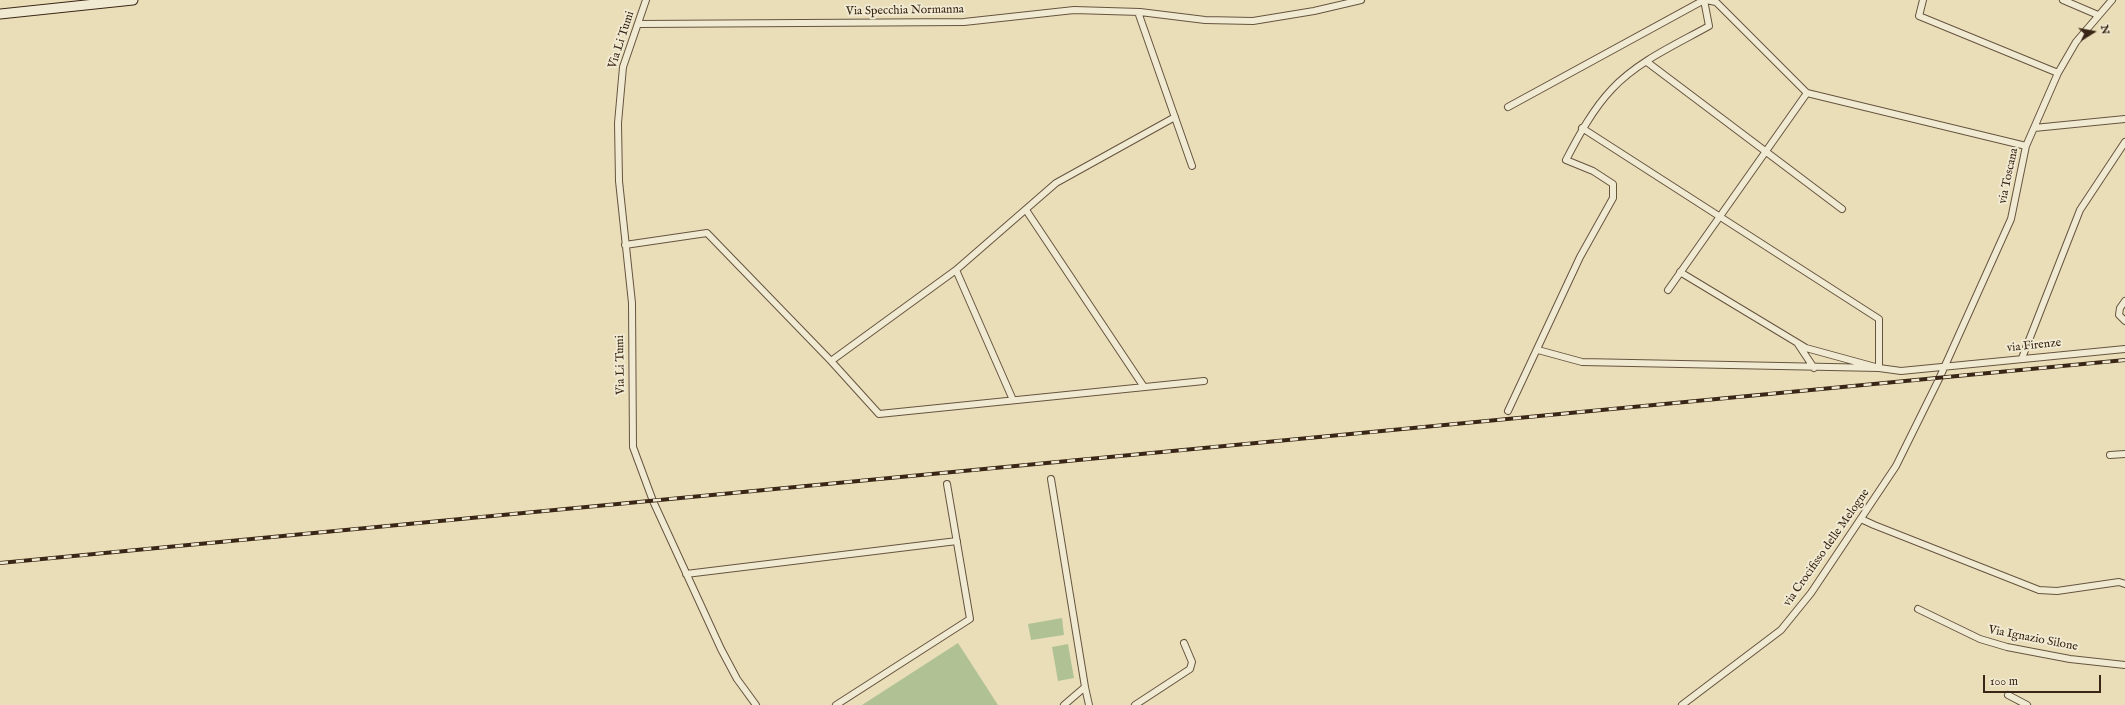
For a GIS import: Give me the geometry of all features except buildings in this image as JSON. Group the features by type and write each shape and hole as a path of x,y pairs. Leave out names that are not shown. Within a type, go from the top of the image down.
{"main road":[{"path":"0,14 134,0"}],"street":[{"name":"Via Li Tumi","path":"646,0 623,67 618,123 619,181 632,303 633,447 652,501 686,574 737,679 756,705"},
{"name":"Via Specchia Normanna","path":"639,24 964,22 1074,10 1138,12 1205,20 1253,21 1314,11 1361,0"},
{"path":"1508,410 1538,350 1580,257 1613,198 1613,184 1593,171 1566,160 1582,128 1613,88 1647,62 1709,26 1705,0"},
{"path":"1508,107 1705,0 1716,2 1807,93 2026,146"},
{"path":"1923,0 1919,16 2058,73"},
{"path":"2063,0 2098,15"},
{"name":"via Toscana","path":"1945,366 2011,219 2026,146 2058,73 2076,42 2112,0"},
{"path":"1138,12 1192,166"},
{"path":"1647,62 1842,208"},
{"path":"1668,290 1807,93"},
{"path":"831,361 956,270 1056,183 1175,117"},
{"path":"2034,128 2125,119"},
{"path":"1582,128 1880,319 1879,368"},
{"path":"2022,358 2080,210 2125,142"},
{"path":"1026,210 1144,387"},
{"path":"626,245 707,233 831,361 879,414 1204,381"},
{"path":"956,270 1013,400"},
{"path":"1680,272 1806,348 1879,368"},
{"path":"2125,301 2120,308 2119,315 2125,321"},
{"path":"1798,342 1814,368"},
{"name":"via Firenze","path":"1879,368 1900,371 2125,349"},
{"path":"1538,350 1582,362 1814,368 1879,368"},
{"name":"via Crocifisso delle Melogne","path":"1682,705 1781,630 1812,593 1896,466 1945,366"},
{"path":"2110,455 2125,454"},
{"path":"1051,479 1089,705"},
{"path":"836,705 970,619 947,484"},
{"path":"1861,519 2039,590 2057,591 2119,582 2125,584"},
{"path":"686,574 957,541"},
{"name":"Via Ignazio Silone","path":"1918,609 1980,639 2007,647 2070,658 2125,663"},
{"path":"1135,705 1190,669 1192,662 1184,643"},
{"path":"1064,705 1085,687"},
{"path":"2008,695 2027,705"}],"green space":[{"path":"1062,618 1064,635 1031,640 1028,624"},
{"path":"958,643 998,705 862,705"},
{"path":"1068,644 1074,678 1058,681 1052,647"}],"railway":[{"path":"0,563 2125,360"}]}
